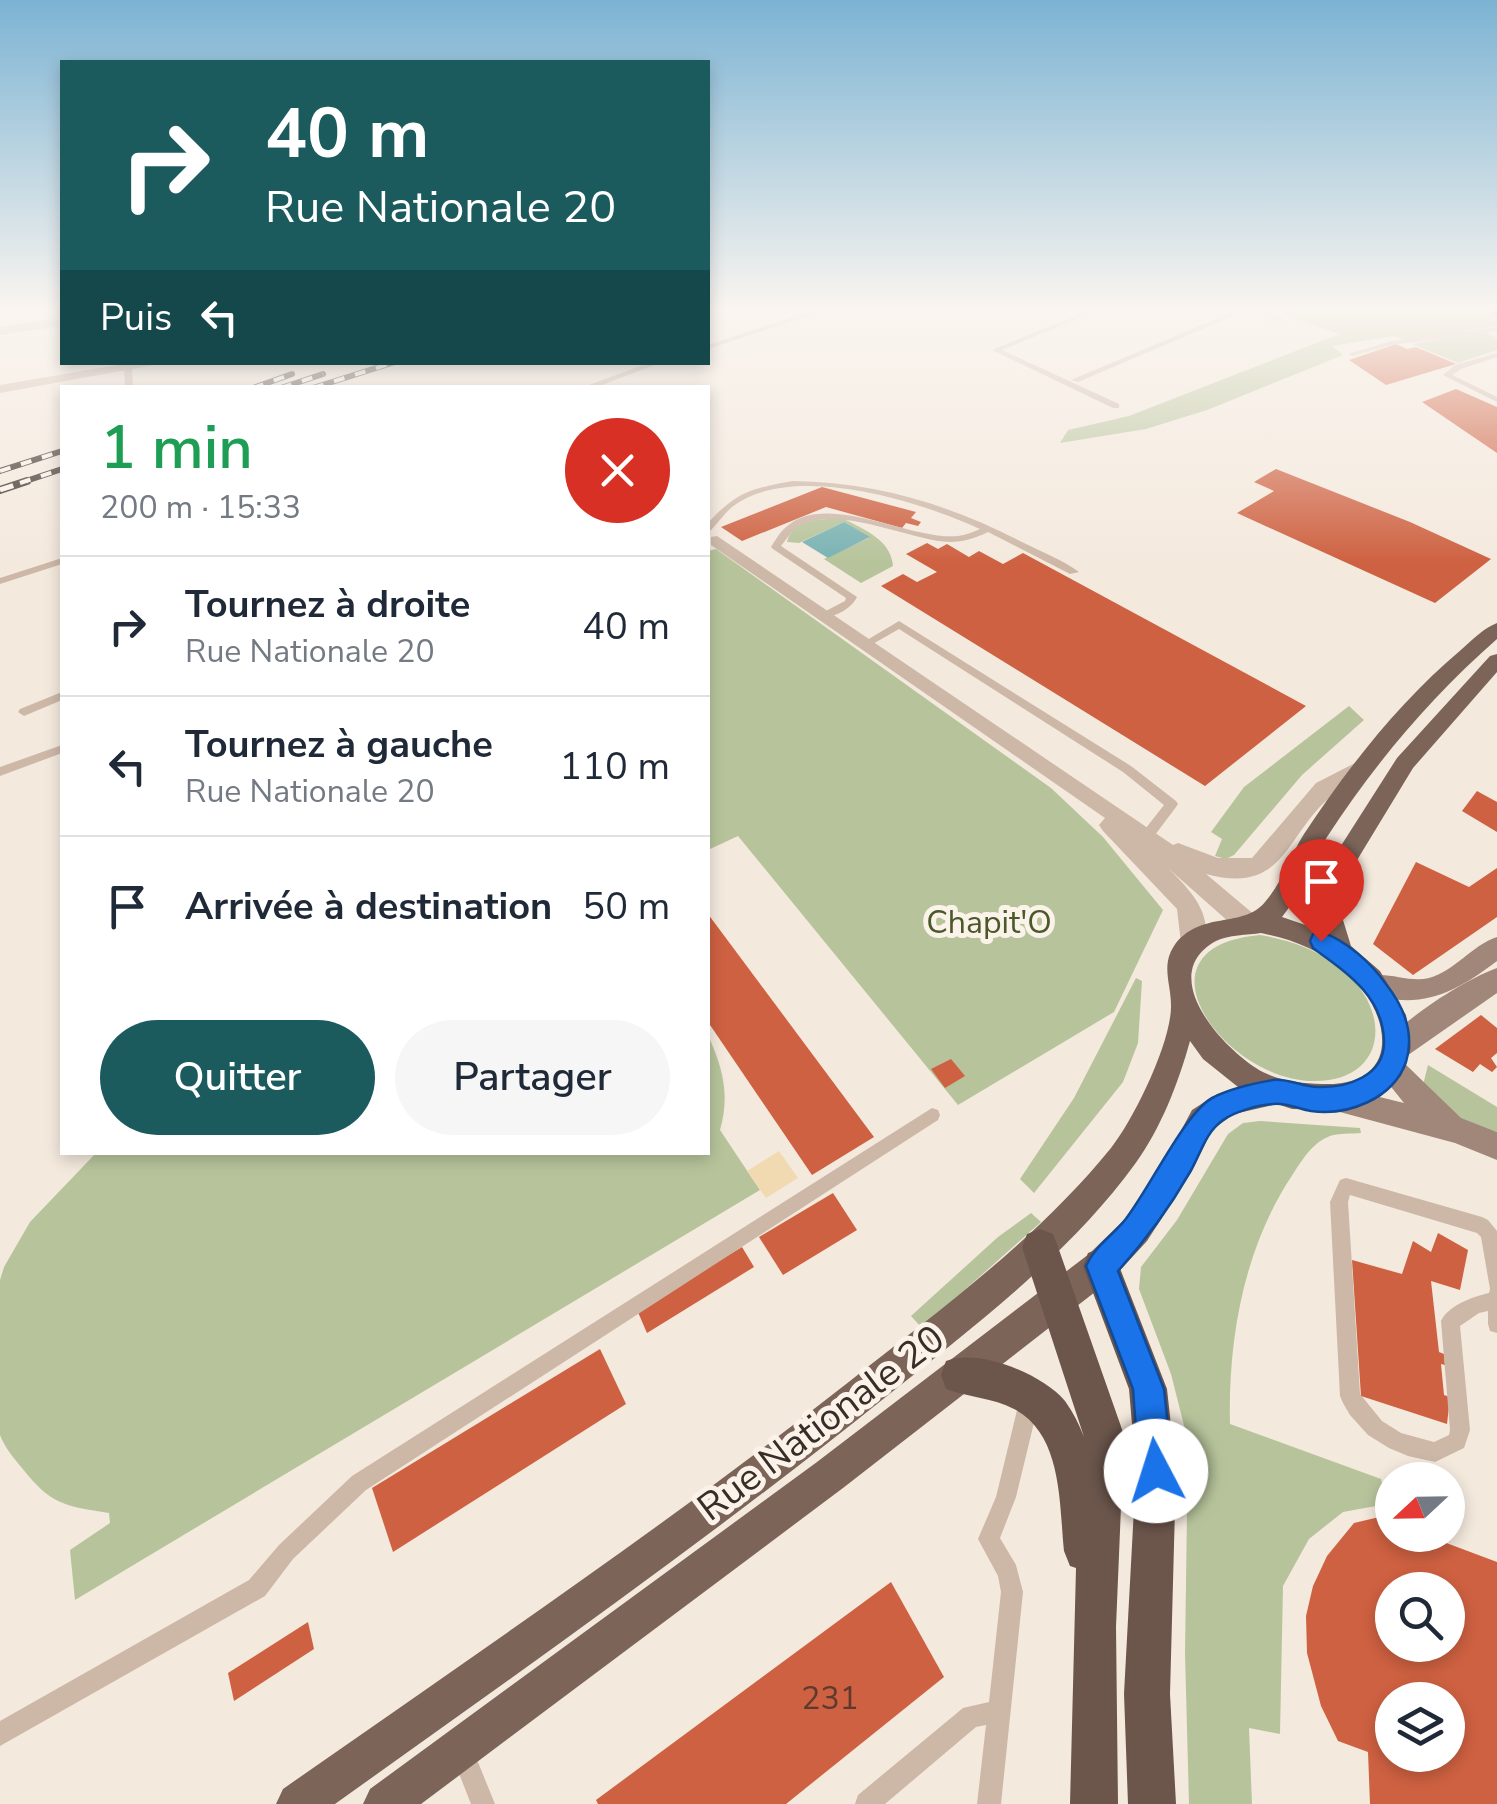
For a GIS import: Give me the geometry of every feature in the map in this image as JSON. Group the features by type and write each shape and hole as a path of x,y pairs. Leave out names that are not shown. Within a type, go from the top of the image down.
{"highway":[{"path":"1040,1246 1104,1435 1094,1627 1094,1804"},
{"path":"1101,1266 1148,1389 1156,1471 1147,1694 1152,1804"},
{"path":"960,1374 1031,1396 1053,1420 1070,1450 1094,1627"}],"main road":[{"path":"1254,923 1278,906 1310,844 1361,768 1434,682 1497,629"},
{"path":"1340,952 1326,908 1338,869 1405,763 1450,708 1497,660"},
{"path":"1183,1012 1177,987 1180,964 1191,945 1215,929 1254,923 1301,932 1340,952 1376,985 1396,1028 1394,1058 1428,1109 1457,1130"},
{"path":"1376,985 1408,993 1434,990 1497,947"},
{"path":"1394,1058 1414,1032 1497,979"},
{"name":"Rue Nationale 20","path":"1183,1012 1201,1040 1228,1066 1296,1097 1335,1099 1374,1086 1394,1058"},
{"name":"Rue Nationale 20","path":"298,1804 778,1462 1040,1246 1124,1155 1173,1056 1183,1012"},
{"name":"Rue Nationale 20","path":"385,1804 1101,1266 1136,1230 1181,1162 1202,1120 1227,1104 1276,1091"},
{"path":"1335,1099 1457,1130 1497,1146"}],"street":[{"path":"710,537 1147,836 1254,923"},
{"path":"1147,836 1202,865 1247,870 1265,861 1324,788 1361,768"},
{"path":"1076,788 1188,904 1192,916 1191,945"}],"lane":[{"path":"1091,394 1116,406"},
{"path":"710,537 712,516 740,498 782,484 810,481 936,508 1074,572"},
{"path":"826,615 849,603 852,597 776,547 785,530 798,522 839,515 936,539 986,529"},
{"path":"0,581 60,561"},
{"path":"867,644 899,624 1128,769 1172,804 1147,836"},
{"path":"24,712 60,697"},
{"path":"0,772 60,749"},
{"path":"0,1734 257,1588 286,1552 359,1482 932,1115"},
{"path":"1496,1300 1475,1306 1450,1321 1460,1430 1457,1441 1435,1452 1389,1440 1375,1430 1360,1416 1350,1396 1339,1202 1346,1186 1482,1226 1489,1233 1497,1288 1497,1324"},
{"path":"989,1804 1012,1592 1008,1573 989,1538 1006,1498 1031,1396"},
{"path":"866,1804 972,1716 999,1712"},
{"path":"461,1748 483,1804"}],"green space":[{"path":"1185,394 1246,394 1146,429 1060,443 1068,430 1129,416"},
{"path":"844,519 882,543 893,566 861,583 824,559 869,538 844,522 799,543 787,542 802,524"},
{"name":"Chapit'O","path":"716,549 1051,788 1103,837 1163,910 1114,1012 958,1105 738,836 710,849 710,550"},
{"path":"1349,706 1364,720 1302,775 1234,855 1226,859 1215,856 1222,839 1211,832 1244,787"},
{"path":"1260,935 1299,945 1322,956 1344,971 1366,998 1373,1015 1373,1048 1353,1072 1315,1081 1281,1076 1250,1060 1223,1038 1204,1013 1195,987 1199,963 1220,945"},
{"path":"1136,978 1142,981 1138,1043 1123,1082 1034,1193 1020,1179 1074,1098"},
{"path":"710,1040 723,1082 720,1130 760,1190 75,1600 70,1550 110,1523 109,1513 51,1497 12,1456 0,1435 0,1280 30,1222 94,1155 710,1155"},
{"path":"1428,1065 1497,1107 1497,1132 1459,1118 1423,1085"},
{"path":"1243,1123 1360,1128 1361,1133 1330,1136 1313,1147 1276,1202 1262,1232 1236,1326 1230,1424 1375,1477 1375,1506 1343,1512 1309,1539 1283,1586 1280,1734 1249,1728 1252,1804 1189,1804 1185,1653 1188,1441 1171,1374 1139,1289 1141,1267 1177,1220 1228,1134"},
{"path":"1031,1213 1041,1222 922,1328 911,1316 998,1237"}],"sand":[{"path":"779,1151 798,1178 766,1198 747,1171"}],"water":[{"path":"844,522 870,537 828,558 802,542"}],"building":[{"path":"1442,394 1468,394 1497,407 1497,453 1422,402"},
{"path":"1276,469 1491,559 1435,603 1237,513 1274,491 1254,482"},
{"path":"822,487 916,512 911,518 921,522 918,526 906,523 902,528 826,507 742,541 721,527"},
{"path":"927,543 938,549 947,544 969,557 979,551 1003,564 1023,553 1306,706 1205,786 881,586 903,574 917,582 937,572 906,554"},
{"path":"1477,791 1497,802 1497,832 1462,811"},
{"path":"1416,862 1469,887 1497,868 1497,917 1413,975 1373,944"},
{"path":"710,917 874,1137 812,1175 710,1025"},
{"path":"1481,1015 1497,1028 1497,1053 1491,1058 1497,1067 1492,1072 1480,1064 1473,1072 1435,1049"},
{"path":"951,1059 965,1076 945,1088 931,1069"},
{"path":"833,1193 857,1230 783,1275 759,1237"},
{"path":"1438,1233 1468,1250 1460,1290 1431,1281 1439,1352 1444,1354 1444,1395 1450,1397 1447,1424 1361,1396 1352,1260 1402,1274 1413,1241 1431,1252"},
{"path":"742,1247 754,1267 647,1333 637,1310"},
{"path":"600,1349 626,1404 393,1552 372,1488"},
{"path":"1375,1518 1375,1552 1465,1550 1497,1562 1497,1804 1370,1804 1368,1752 1338,1741 1321,1706 1307,1653 1306,1616 1313,1586 1327,1556 1354,1523"},
{"path":"891,1582 944,1677 786,1804 598,1804 596,1800"},
{"path":"308,1622 314,1649 234,1701 228,1673"}],"railway":[{"path":"0,471 60,452"},
{"path":"20,483 60,470"},
{"path":"0,490 27,481"}],"route":[{"path":"1156,1471 1148,1389 1101,1266 1136,1230 1181,1162 1202,1120 1220,1106 1276,1091 1316,1100 1350,1097 1374,1086 1390,1068 1397,1049 1389,1006 1354,962 1321,941"}]}
